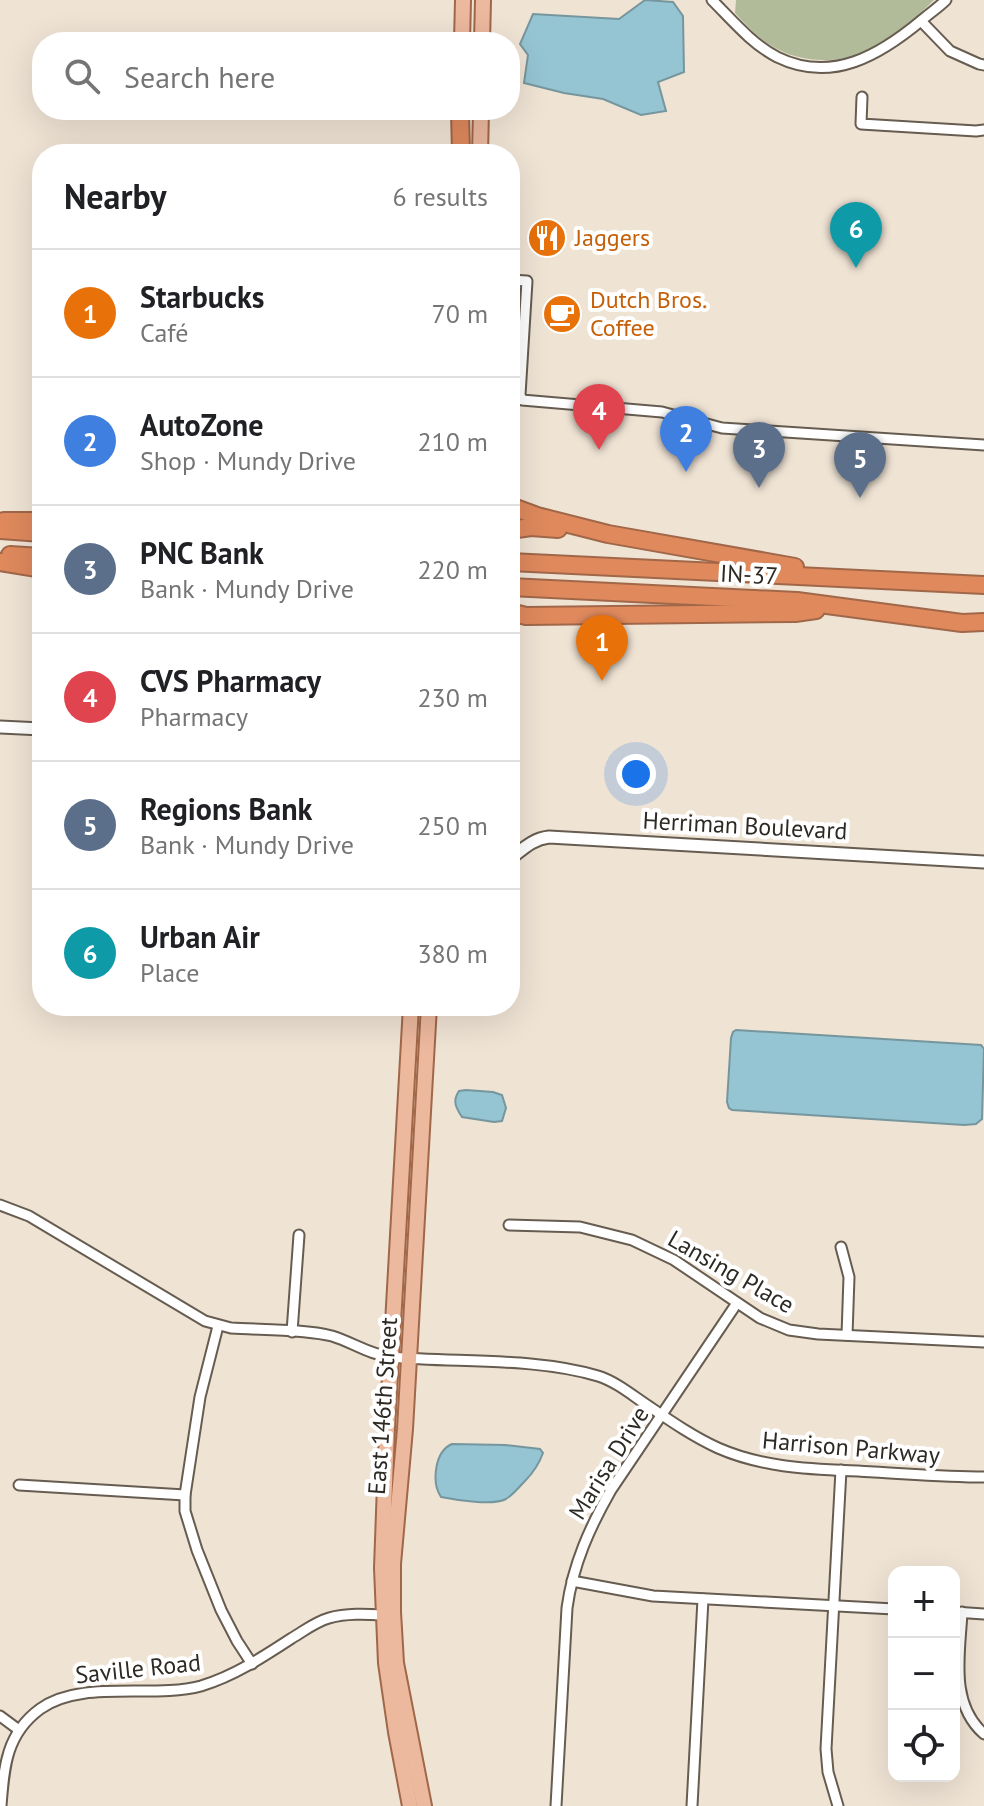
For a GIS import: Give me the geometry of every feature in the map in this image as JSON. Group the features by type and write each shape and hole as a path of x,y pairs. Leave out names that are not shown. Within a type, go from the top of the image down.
{"highway":[{"path":"459,144 460,120"},
{"path":"520,510 608,534 812,569 843,578"},
{"path":"0,521 32,521"},
{"path":"520,529 608,534"},
{"path":"0,530 32,532"},
{"path":"0,559 32,557"},
{"path":"0,559 32,567"},
{"name":"IN-37","path":"520,562 984,585"},
{"name":"IN-37","path":"520,587 797,601 962,623 984,622"},
{"path":"520,617 795,613 837,607"}],"main road":[{"path":"462,32 463,0"},
{"path":"482,32 483,0"},
{"path":"480,144 481,120"},
{"name":"East 146th Street","path":"411,1016 400,1358 405,1429 393,1564 393,1612 396,1663 424,1806"},
{"name":"East 146th Street","path":"410,1806 386,1663 382,1568 428,1016"}],"street":[{"path":"712,0 745,33 778,57 809,66 833,67 864,59 886,48 946,0"},
{"path":"921,21 950,51 984,65"},
{"path":"862,97 861,124 984,130"},
{"path":"520,281 527,281 522,400 672,414 722,428 984,445"},
{"path":"0,727 32,729"},
{"name":"Herriman Boulevard","path":"520,851 539,838 549,837 984,862"},
{"path":"0,1205 29,1216 218,1326 200,1397 185,1495 188,1523 197,1550 225,1619 252,1664"},
{"name":"Lansing Place","path":"509,1225 580,1227 632,1240 674,1260 760,1318 789,1330 984,1342"},
{"path":"292,1332 299,1235"},
{"path":"841,1247 849,1277 847,1335"},
{"name":"Marisa Drive","path":"556,1806 567,1608 581,1549 611,1490 737,1303"},
{"name":"Harrison Parkway","path":"218,1326 321,1334 378,1355 400,1358 545,1366 581,1372 617,1385 705,1442 738,1456 780,1466 984,1477"},
{"path":"838,1806 828,1772 826,1749 841,1470"},
{"path":"19,1485 185,1495"},
{"path":"572,1581 635,1594 888,1609"},
{"path":"692,1806 703,1599"},
{"path":"960,1612 984,1614"},
{"name":"Saville Road","path":"1,1806 3,1770 19,1730 39,1710 64,1697 186,1689 222,1679 252,1664 319,1621 339,1615 384,1615"},
{"path":"959,1638 960,1694 970,1719 984,1734"},
{"path":"0,1716 19,1730"}],"green space":[{"path":"736,0 934,0 896,34 870,50 846,58 821,60 795,56 767,43 735,13"}],"water":[{"path":"645,0 673,2 683,16 684,72 658,82 666,111 641,115 603,99 524,83 528,55 520,44 533,14 619,19"},
{"path":"736,1030 981,1045 984,1049 982,1119 976,1124 964,1125 732,1110 727,1102 731,1038"},
{"path":"459,1091 502,1095 506,1108 502,1121 462,1117 455,1101"},
{"path":"452,1444 505,1445 540,1449 543,1453 531,1475 509,1497 500,1501 474,1502 441,1497 438,1491 438,1460"}],"place":[{"name":"Jaggers","path":"547,238"},
{"name":"Urban Air","path":"856,268"},
{"name":"Dutch Bros. Coffee","path":"562,314"},
{"name":"CVS Pharmacy","path":"599,450"},
{"name":"AutoZone","path":"686,472"},
{"name":"PNC Bank","path":"759,488"},
{"name":"Regions Bank","path":"860,498"},
{"name":"Starbucks","path":"602,681"}]}
